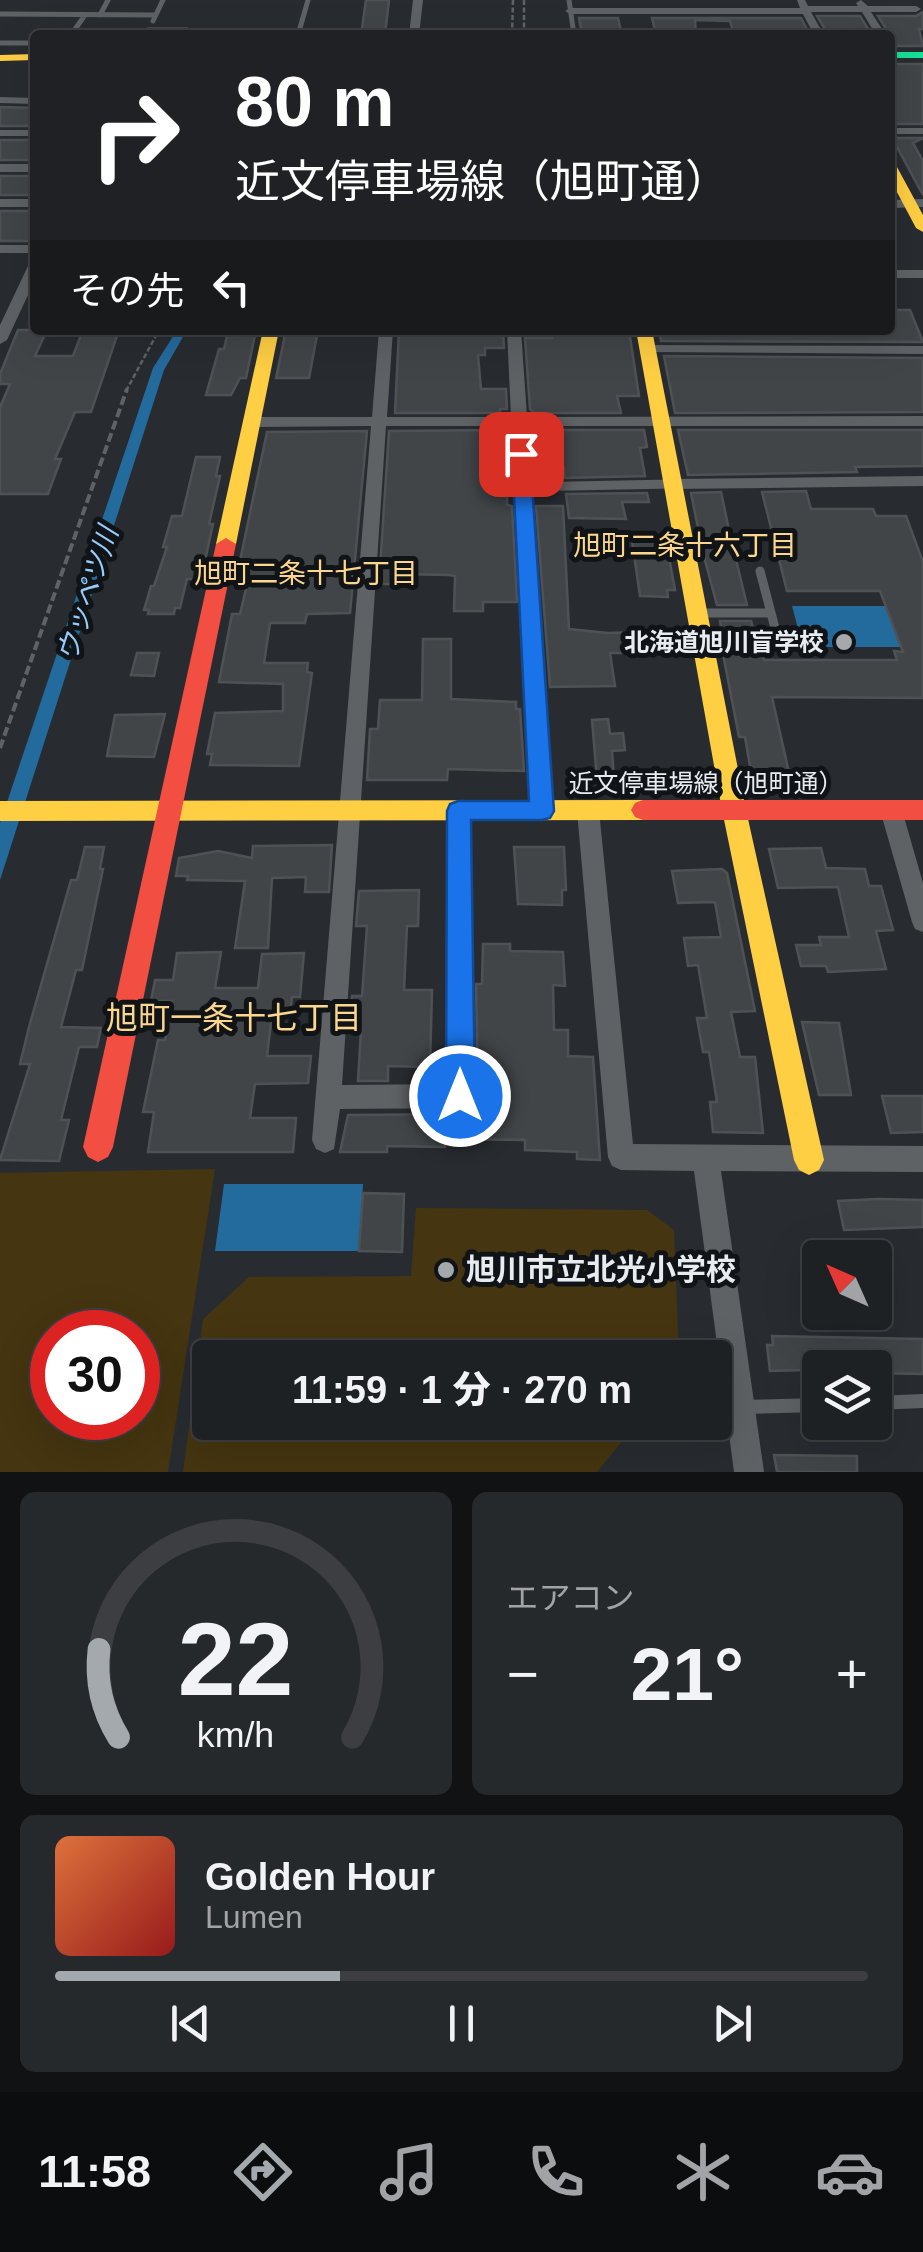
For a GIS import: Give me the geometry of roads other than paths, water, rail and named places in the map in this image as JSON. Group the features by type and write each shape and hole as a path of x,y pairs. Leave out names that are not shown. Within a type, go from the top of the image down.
{"street":[{"path":"415,30 418,0"},
{"path":"862,4 878,30"},
{"path":"570,6 862,4 917,9"},
{"path":"804,7 816,30"},
{"path":"895,49 923,55"},
{"path":"0,58 30,58"},
{"path":"0,100 30,100"},
{"path":"895,131 923,131"},
{"path":"0,133 30,134"},
{"path":"0,168 30,168"},
{"path":"895,177 923,228"},
{"path":"0,203 30,203"},
{"path":"0,249 30,249"},
{"path":"895,274 923,274"},
{"path":"0,299 27,299"},
{"path":"0,340 27,299"},
{"path":"98,1146 172,812 270,335"},
{"path":"325,1140 386,335"},
{"path":"514,335 542,811"},
{"path":"809,1160 734,810 645,340 923,350"},
{"path":"253,422 923,421"},
{"path":"672,484 923,481"},
{"path":"588,810 621,1157 923,1159"},
{"path":"891,810 923,922"},
{"name":"近文停車場線（旭町通）","path":"0,811 923,810"},
{"path":"328,1098 460,1096 458,811"},
{"path":"706,1158 749,1472"}],"lane":[{"path":"100,15 108,0"},
{"path":"148,30 163,0"},
{"path":"299,30 308,0"},
{"path":"0,14 156,15"},
{"path":"74,30 85,15"},
{"path":"0,43 30,43"},
{"path":"523,487 672,484"},
{"path":"760,571 781,651"},
{"path":"697,613 771,613"},
{"path":"892,1402 923,1401"},
{"path":"740,1407 802,1405"}],"water":[{"name":"ウッペツ川","path":"174,335 184,335 164,370 0,880 0,823 153,368"},
{"path":"792,606 888,606 901,647 803,647"},
{"path":"224,1184 363,1184 359,1251 215,1251"}],"place":[{"name":"北海道旭川盲学校","path":"844,642"},
{"name":"旭川市立北光小学校","path":"446,1270"}],"district":[{"name":"旭町二条十六丁目","path":"685,545"},
{"name":"旭町二条十七丁目","path":"306,573"},
{"name":"旭町一条十七丁目","path":"234,1018"}]}
